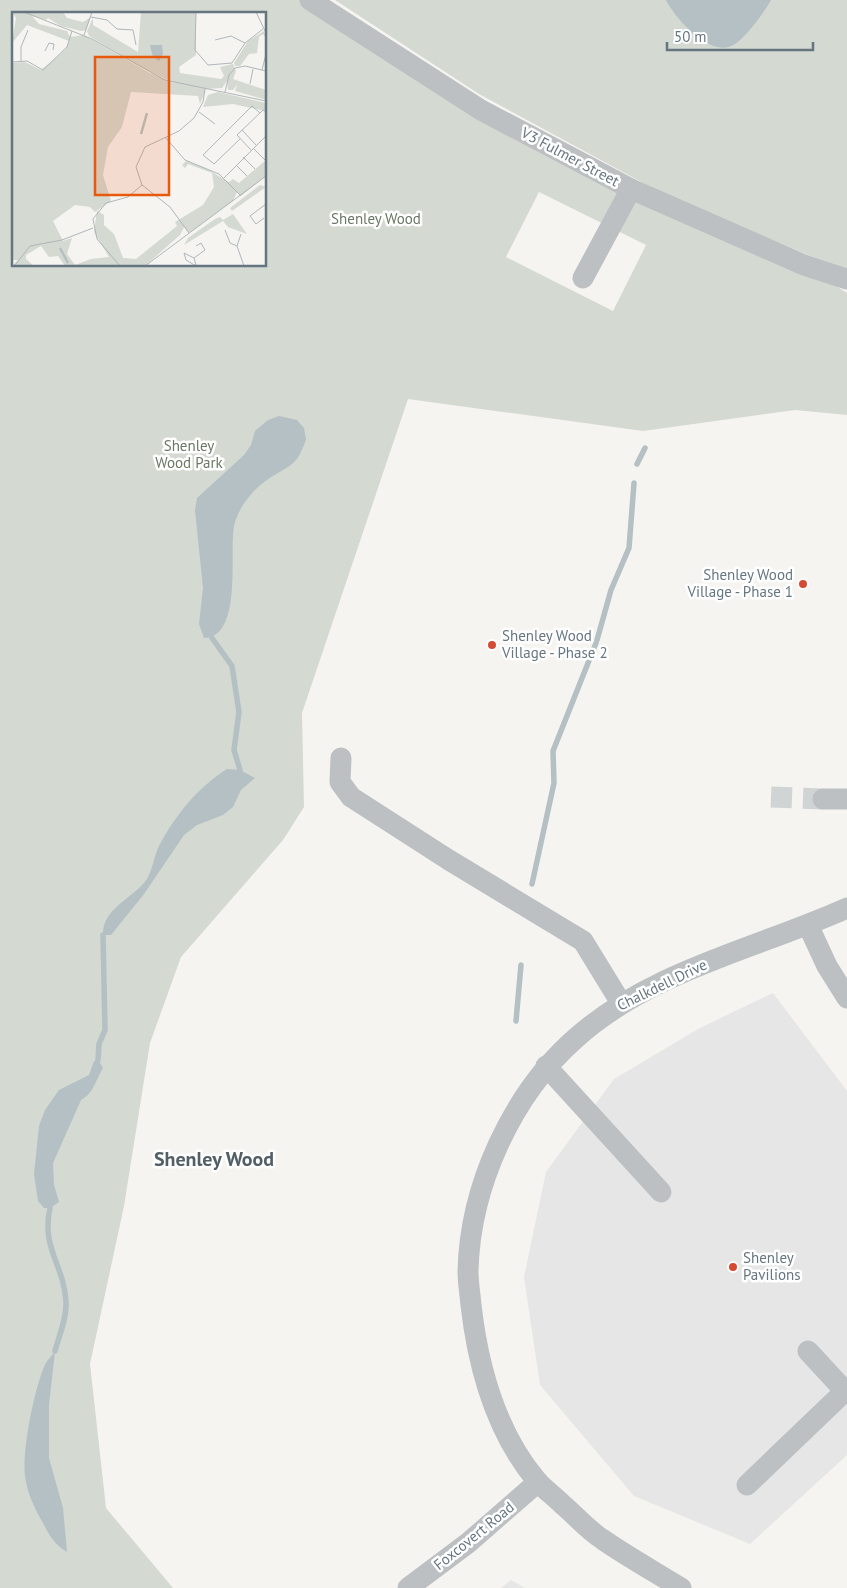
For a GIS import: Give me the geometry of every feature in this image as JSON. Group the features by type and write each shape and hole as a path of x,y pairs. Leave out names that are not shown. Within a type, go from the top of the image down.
{"street":[{"name":"V3 Fulmer Street","path":"310,0 481,110 631,189 804,265 847,279"},
{"path":"583,278 631,189"},
{"path":"341,758 340,782 352,797 449,860 583,941 621,1003"},
{"path":"823,800 847,799"},
{"name":"Chalkdell Drive","path":"681,1588 600,1538 538,1482 515,1450 488,1391 475,1337 468,1272 474,1219 490,1162 509,1124 546,1066 576,1037 621,1003 699,966 808,925 847,908"},
{"path":"808,925 827,966 847,998"},
{"path":"546,1066 661,1192"},
{"path":"747,1485 846,1390 808,1351"},
{"name":"Foxcovert Road","path":"408,1588 468,1544 538,1482"}],"shaded area":[{"path":"666,0 771,0 741,39 731,46 722,48 712,46 693,34 670,8"},
{"path":"279,416 297,420 304,428 306,440 296,460 261,484 246,500 239,513 234,526 232,592 229,609 224,624 216,634 204,638 199,624 203,588 195,510 197,498 244,455 251,445 255,431 268,420"},
{"path":"227,769 240,770 255,778 241,790 233,807 223,815 197,825 184,835 144,894 111,935 103,935 104,926 113,910 147,879 159,846 180,813 206,784"},
{"name":"Shenley Pavilions","path":"773,993 847,1091 847,1455 750,1544 634,1496 540,1385 524,1277 546,1172 614,1079 700,1028"},
{"path":"98,1060 103,1068 92,1090 81,1100 53,1163 54,1185 59,1202 50,1208 44,1208 38,1201 34,1174 39,1126 45,1110 59,1090 89,1075 94,1061"},
{"path":"55,1351 49,1405 49,1458 63,1508 67,1552 56,1543 45,1527 32,1501 25,1476 25,1451 33,1405 44,1367"},
{"path":"511,1580 525,1588 501,1588"}],"green space":[{"name":"Shenley Wood Park","path":"0,0 310,0 481,110 804,265 847,293 847,415 795,410 643,431 408,399 302,713 304,807 283,840 181,957 150,1043 124,1206 90,1364 106,1508 173,1588 0,1588","holes":["539,192 646,245 613,311 506,257"]},
{"path":"335,0 847,0 847,268 808,255 658,191 479,94"}],"waterway":[{"path":"637,464 645,448"},
{"path":"597,640 611,590 629,548 634,483"},
{"path":"212,638 232,666 239,712 234,750 240,770"},
{"path":"532,884 554,783 553,751 596,643"},
{"path":"98,1060 99,1044 105,1030 103,935"},
{"path":"516,1021 521,965"},
{"path":"50,1208 48,1235 61,1277 66,1302 64,1321 55,1351"}],"tunnel":[{"path":"771,797 823,799"}],"place":[{"name":"Shenley Wood Village - Phase 1","path":"803,584"},
{"name":"Shenley Wood Village - Phase 2","path":"492,645"},
{"name":"Shenley Pavilions","path":"733,1267"}],"district":[{"name":"Shenley Wood","path":"214,1159"}]}
